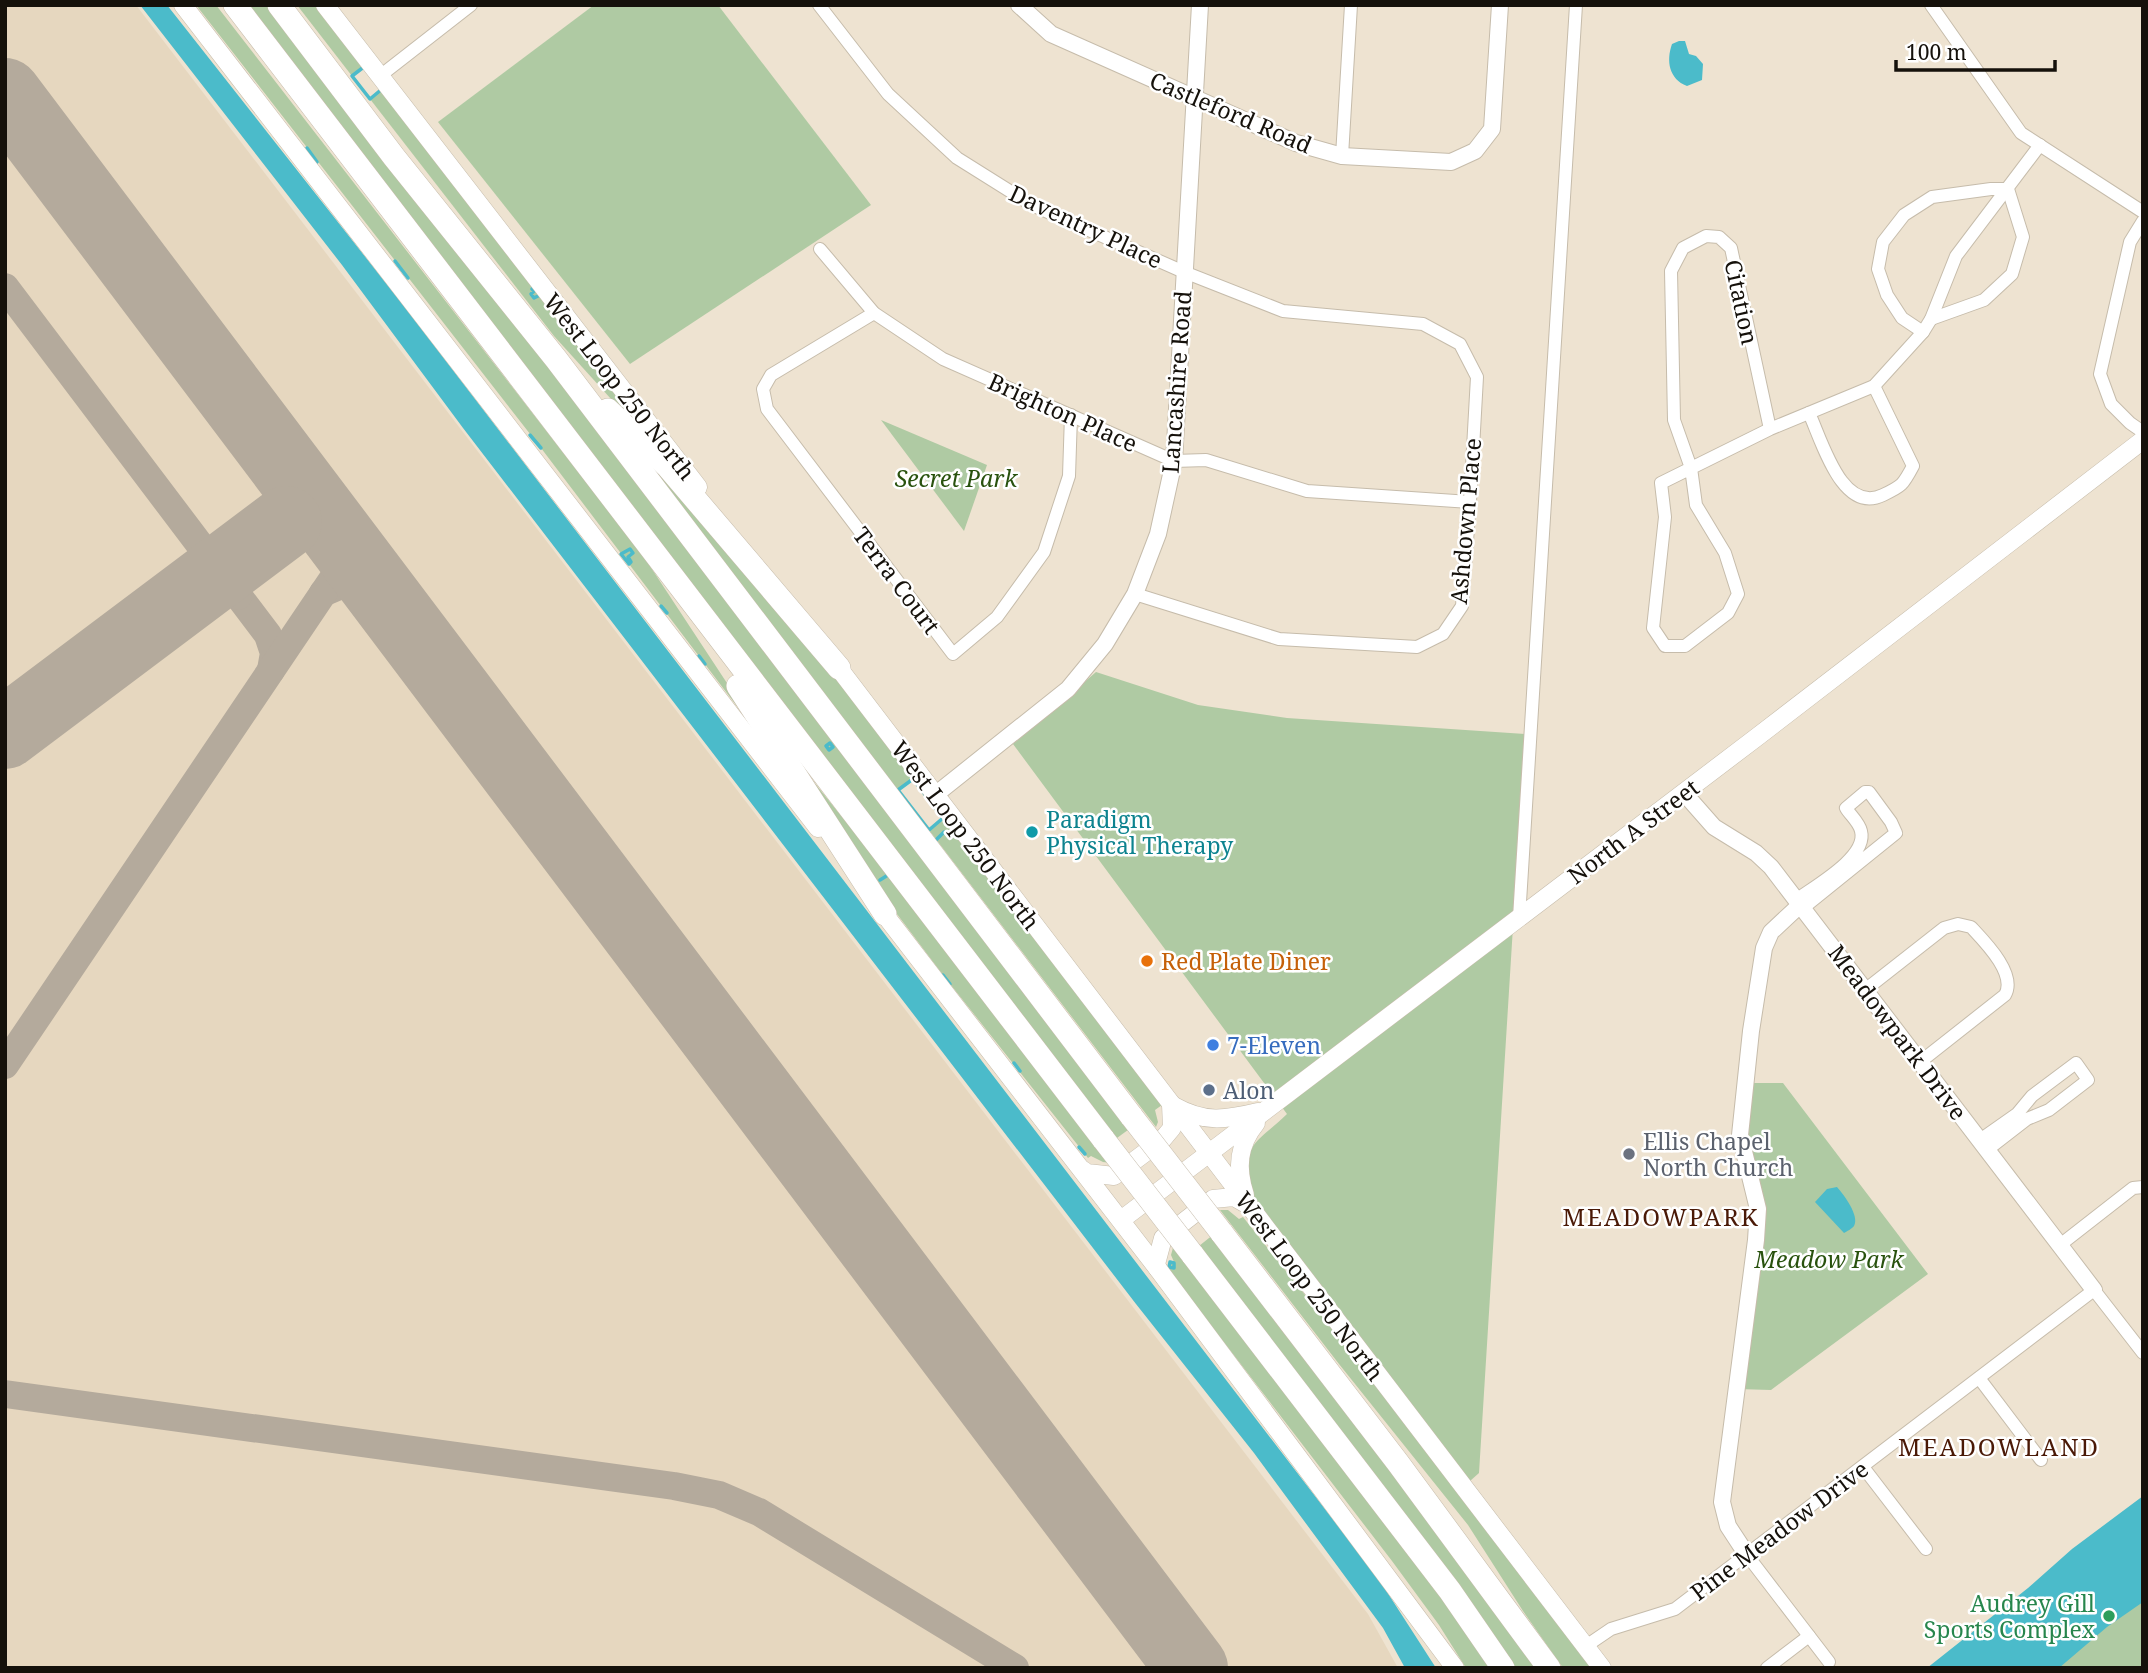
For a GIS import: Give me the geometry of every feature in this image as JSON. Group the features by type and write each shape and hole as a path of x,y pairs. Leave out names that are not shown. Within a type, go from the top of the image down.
{"highway":[{"path":"235,5 1450,1591 1503,1668"},
{"path":"279,5 394,157 555,359 1398,1463 1549,1668"},
{"path":"555,359 668,467 839,668"},
{"path":"647,545 885,914"}],"main road":[{"path":"183,5 1083,1170 1455,1668"},
{"name":"West Loop 250 North","path":"325,5 839,668 1602,1668"},
{"name":"North A Street","path":"1121,1220 1684,793 2143,440"},
{"path":"1083,1170 1087,1173 1114,1176 1163,1140 1172,1128 1171,1104"},
{"path":"1171,1104 1190,1115 1210,1119 1233,1118 1265,1111"},
{"path":"1248,1205 1240,1181 1241,1145 1265,1111"},
{"path":"1158,1269 1156,1264 1163,1238 1213,1199 1234,1197 1248,1205"}],"street":[{"path":"380,76 471,5"},
{"name":"Daventry Place","path":"819,5 888,94 957,158 1032,205 1184,272 1283,311 1423,324 1458,341"},
{"name":"Castleford Road","path":"1019,5 1051,34 1296,143 1342,156 1451,162 1475,152 1492,129 1500,5"},
{"name":"Lancashire Road","path":"935,795 1068,689 1105,644 1135,594 1158,534 1174,461 1200,5"},
{"path":"1342,156 1351,5"},
{"path":"1519,918 1576,5"},
{"path":"1931,5 2021,133 2143,212"},
{"path":"1691,468 1696,505 1725,554 1738,594 1728,613 1685,646 1665,646 1653,628 1665,517 1661,483 1691,468 1770,429 1874,386 1923,332 1931,319 1956,256 2040,145"},
{"path":"1931,319 1984,300 2012,274 2023,237 2008,189"},
{"path":"1923,332 1902,318 1887,295 1878,269 1883,242 1904,215 1932,197 2008,189"},
{"path":"2143,221 2130,242 2100,374 2111,404 2143,432"},
{"name":"Citation","path":"1691,468 1674,420 1671,271 1683,248 1706,236 1720,237 1731,248 1770,429"},
{"name":"Brighton Place","path":"820,249 874,313 943,359 1174,461 1206,460 1307,491 1471,502"},
{"name":"Terra Court","path":"874,313 771,375 763,389 767,409 953,654 998,617 1044,552 1069,476 1072,415"},
{"name":"Ashdown Place","path":"1135,594 1279,639 1417,647 1443,634 1462,606 1471,502 1476,377 1458,341"},
{"path":"1809,413 1841,484 1858,498 1875,499 1902,485 1913,466 1874,386"},
{"path":"1829,1662 1747,1555 1725,1520 1723,1502 1758,1213 1740,1133 1763,948 1771,932 1800,904 1848,862 1862,855 1896,831 1867,792 1846,808 1861,831 1862,855"},
{"name":"Meadowpark Drive","path":"1684,793 1714,827 1763,860 1800,904 2094,1290"},
{"path":"1865,990 1944,928 1954,924 1971,927 2007,971 2009,985 2005,995 1920,1062"},
{"path":"1984,1145 2026,1113 2049,1110 2088,1080 2076,1063 2032,1096 2026,1113"},
{"path":"2060,1245 2133,1188 2143,1187"},
{"path":"2094,1290 2143,1353"},
{"name":"Pine Meadow Drive","path":"1586,1646 1611,1629 1675,1609 2094,1290"},
{"path":"1979,1378 2041,1460"},
{"path":"1863,1466 1926,1549"},
{"path":"1767,1668 1809,1636"}],"shaded area":[{"path":"5,5 136,5 1368,1614 1398,1668 5,1668"}],"green space":[{"path":"196,5 216,5 644,557 746,712 742,713 541,448"},
{"path":"244,5 269,5 634,475 1132,1127 1117,1138"},
{"path":"297,5 317,5 365,66 352,76"},
{"path":"594,5 718,5 871,205 630,364 438,122"},
{"path":"382,89 659,452 554,336 370,99"},
{"name":"Secret Park","path":"881,420 987,465 964,531"},
{"path":"660,469 774,597 913,779 898,790 655,473"},
{"path":"1096,672 1198,705 1287,718 1525,734 1479,1473 1470,1481 1251,1194 1248,1163 1253,1146 1287,1114 1013,744"},
{"path":"797,761 904,894 1111,1163 1091,1156 1088,1158 943,975 863,869"},
{"path":"943,818 1162,1105 1155,1110 1158,1122 1156,1127 929,830"},
{"name":"Meadow Park","path":"1753,1083 1783,1083 1928,1274 1771,1390 1737,1389 1763,1215 1740,1135"},
{"path":"1220,1210 1228,1210 1239,1219 1243,1217 1594,1668 1563,1668 1468,1525"},
{"path":"1214,1234 1539,1668 1516,1668 1438,1558 1199,1246"},
{"path":"1174,1244 1494,1668 1466,1668 1439,1625 1392,1561 1167,1268 1174,1262 1171,1255"},
{"name":"Audrey Gill Sports Complex","path":"2143,1563 2143,1668 2006,1668"}],"water":[{"path":"140,5 167,5 400,301 1378,1578 1436,1668 1405,1668 1383,1628 1254,1453 1136,1304 463,428 342,265"},
{"path":"1685,41 1689,54 1696,56 1703,64 1702,80 1687,86 1676,79 1670,69 1672,44"},
{"path":"1837,1187 1855,1217 1854,1226 1844,1233 1815,1202 1827,1189"},
{"path":"2143,1496 2143,1602 2107,1627 2059,1668 1927,1668 2028,1588 2072,1549"}],"waterway":[{"path":"365,66 382,89 370,99 352,76 365,66"},
{"path":"307,148 317,162"},
{"path":"395,261 408,278"},
{"path":"535,286 542,294 534,298 531,294 535,286"},
{"path":"530,435 541,448"},
{"path":"630,549 633,553 628,557 631,562 629,564 621,554 630,549"},
{"path":"661,606 667,613"},
{"path":"699,656 705,664"},
{"path":"830,743 833,747 829,750 826,746 830,743"},
{"path":"913,779 943,818 929,830 898,790 913,779"},
{"path":"936,840 944,832"},
{"path":"880,880 888,875"},
{"path":"943,975 950,984"},
{"path":"1014,1063 1020,1071"},
{"path":"1079,1147 1085,1154"},
{"path":"1170,1262 1174,1263 1174,1268 1169,1267 1170,1262"}],"taxiway":[{"path":"5,287 268,635 274,653 271,670"},
{"path":"286,522 299,517 311,517 334,530"},
{"path":"5,1065 336,574 341,552 334,531"},
{"path":"323,593 351,581 378,588"},
{"path":"196,590 221,587 238,596"},
{"path":"5,1394 674,1486 719,1495 759,1512 1015,1668"},
{"path":"1167,1634 1170,1668"}],"runway":[{"path":"5,94 1192,1668"},
{"path":"5,733 286,522"}],"place":[{"name":"Paradigm Physical Therapy","path":"1032,832"},
{"name":"Red Plate Diner","path":"1147,961"},
{"name":"7-Eleven","path":"1213,1045"},
{"name":"Alon","path":"1209,1090"},
{"name":"Ellis Chapel North Church","path":"1629,1154"},
{"name":"Audrey Gill Sports Complex","path":"2109,1616"}],"district":[{"name":"MEADOWPARK","path":"1661,1216"},
{"name":"MEADOWLAND","path":"1999,1446"}]}
